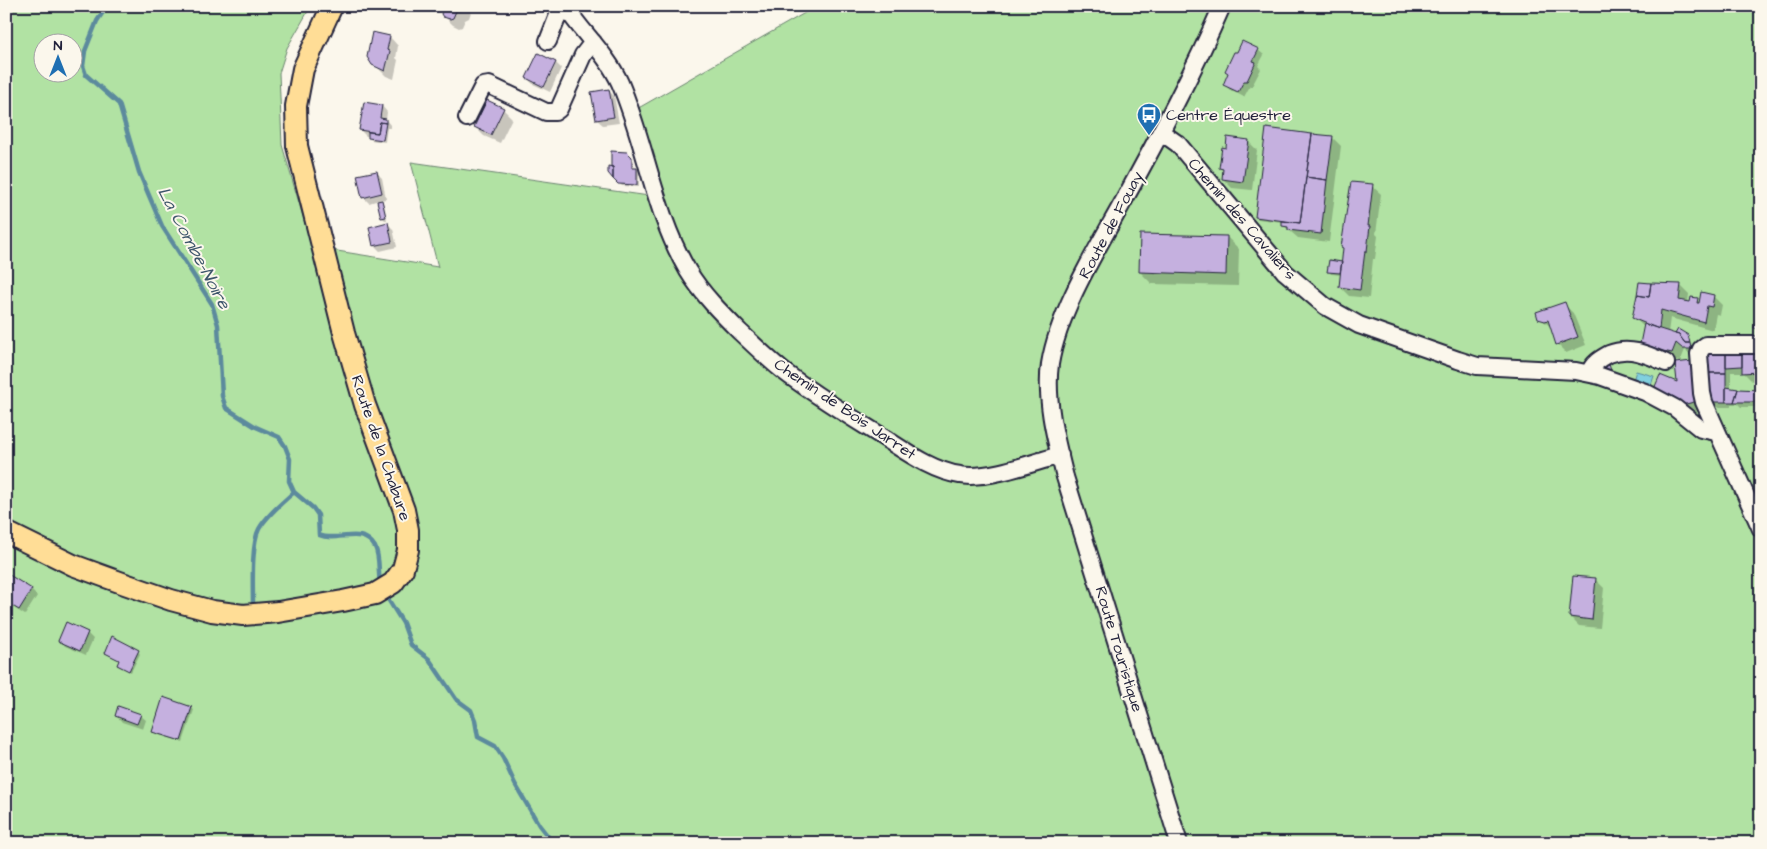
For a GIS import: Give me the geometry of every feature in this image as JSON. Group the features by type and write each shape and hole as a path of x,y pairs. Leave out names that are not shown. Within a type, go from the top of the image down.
{"main road":[{"name":"Route de la Chabure","path":"6,532 72,565 125,584 171,600 212,611 243,615 278,612 375,594 393,583 403,569 408,550 408,530 404,510 365,405 344,333 297,146 296,106 303,69 332,6"}],"street":[{"name":"Route de Fouay","path":"1060,456 1055,436 1049,387 1050,365 1055,342 1069,306 1161,132 1222,6"},
{"path":"548,41 559,13 566,7"},
{"name":"Chemin de Bois Jarret","path":"566,7 608,62 619,82 655,194 688,271 724,316 781,370 921,461 945,471 975,476 1060,456"},
{"path":"467,118 483,86 489,85 546,112 555,112 559,109 583,55 593,42"},
{"name":"Chemin des Cavaliers","path":"1161,132 1178,144 1285,272 1325,306 1359,325 1477,366 1557,369 1589,373 1620,382 1645,392 1674,408 1701,428 1716,432"},
{"path":"1761,345 1711,345 1701,348 1699,354 1702,393 1716,432 1761,529"},
{"path":"1589,373 1593,365 1603,357 1622,350 1647,354 1666,363"},
{"name":"Route Touristique","path":"1060,456 1179,843"}],"green space":[{"path":"6,6 311,6 287,48 279,73 282,145 312,247 438,267 411,162 663,198 635,110 817,6 1761,6 1761,843 6,843"}],"water":[{"path":"1636,371 1654,376 1651,385 1633,380"}],"building":[{"path":"444,6 462,6 461,10 456,11 453,18 450,19 443,17 441,14"},
{"path":"372,32 390,36 387,50 390,51 385,71 372,65 367,57"},
{"path":"1242,41 1259,49 1253,61 1256,62 1247,81 1244,81 1238,92 1223,85 1228,73 1225,71 1234,52 1237,52"},
{"path":"538,53 556,62 544,87 526,78"},
{"path":"609,89 614,117 596,120 591,92"},
{"path":"487,100 504,108 491,135 474,127"},
{"path":"364,102 382,105 380,118 386,119 386,123 380,122 378,133 359,130"},
{"path":"380,122 386,123 383,140 368,138 368,132 378,133"},
{"path":"1266,128 1312,134 1300,223 1255,217"},
{"path":"1312,134 1333,136 1327,180 1306,177"},
{"path":"1227,137 1249,140 1243,182 1222,179 1223,169 1219,168 1222,147 1226,148"},
{"path":"611,151 627,152 632,157 632,168 637,168 637,185 618,184 613,179"},
{"path":"608,166 613,167 613,179 608,173"},
{"path":"377,171 382,193 362,198 357,175"},
{"path":"1306,177 1327,180 1321,234 1288,230 1288,227 1282,226 1282,221 1300,223"},
{"path":"1351,182 1373,184 1367,251 1365,251 1360,290 1339,287 1343,248 1341,247"},
{"path":"382,200 386,217 381,218 377,201"},
{"path":"388,222 392,242 373,246 369,227"},
{"path":"1140,234 1227,236 1226,275 1139,272"},
{"path":"1329,260 1342,262 1340,273 1327,272"},
{"path":"1639,282 1651,283 1649,297 1637,295"},
{"path":"1651,283 1681,284 1679,300 1690,302 1691,297 1698,298 1697,303 1699,303 1701,292 1714,295 1712,307 1707,306 1704,322 1661,310 1659,329 1632,318 1637,295 1649,297"},
{"path":"1565,302 1578,337 1556,345 1548,320 1538,319 1536,312"},
{"path":"1759,310 1761,310 1761,330 1754,328"},
{"path":"1644,324 1679,335 1685,343 1690,343 1691,349 1683,349 1676,343 1672,353 1649,348 1639,349"},
{"path":"1678,329 1688,335 1690,343 1685,343 1679,335 1675,334"},
{"path":"1758,351 1761,351 1761,390 1757,389"},
{"path":"1758,351 1758,372 1742,373 1742,352"},
{"path":"1742,352 1742,366 1726,367 1726,353"},
{"path":"1726,353 1726,373 1706,373 1706,354"},
{"path":"1608,361 1612,374 1604,371"},
{"path":"1692,361 1698,401 1682,405 1653,391 1660,375 1677,382 1675,363"},
{"path":"1706,373 1726,373 1726,402 1710,402"},
{"path":"1726,387 1738,389 1734,402 1726,402"},
{"path":"1738,389 1761,390 1761,402 1734,402"},
{"path":"6,573 32,589 19,610 6,602"},
{"path":"1573,576 1596,578 1592,620 1569,617"},
{"path":"66,622 88,632 80,651 58,641"},
{"path":"112,636 139,650 129,671 117,665 119,660 105,653"},
{"path":"163,697 192,707 181,741 152,732"},
{"path":"118,706 141,714 137,724 115,716"}],"waterway":[{"name":"La Combe-Noire","path":"107,6 97,21 85,51 83,66 86,75 119,104 139,172 162,226 212,304 218,325 222,396 226,408 256,427 279,437 290,459 289,481 294,492 313,508 318,515 319,535 326,537 357,536 370,540 378,555 380,583"},
{"path":"253,604 253,565 256,536 266,519 294,492"},
{"name":"La Combe-Noire","path":"388,599 403,623 411,645 429,659 456,699 471,710 478,737 495,746 539,825 553,843"}],"place":[{"name":"Centre Équestre","path":"1149,136"}]}
